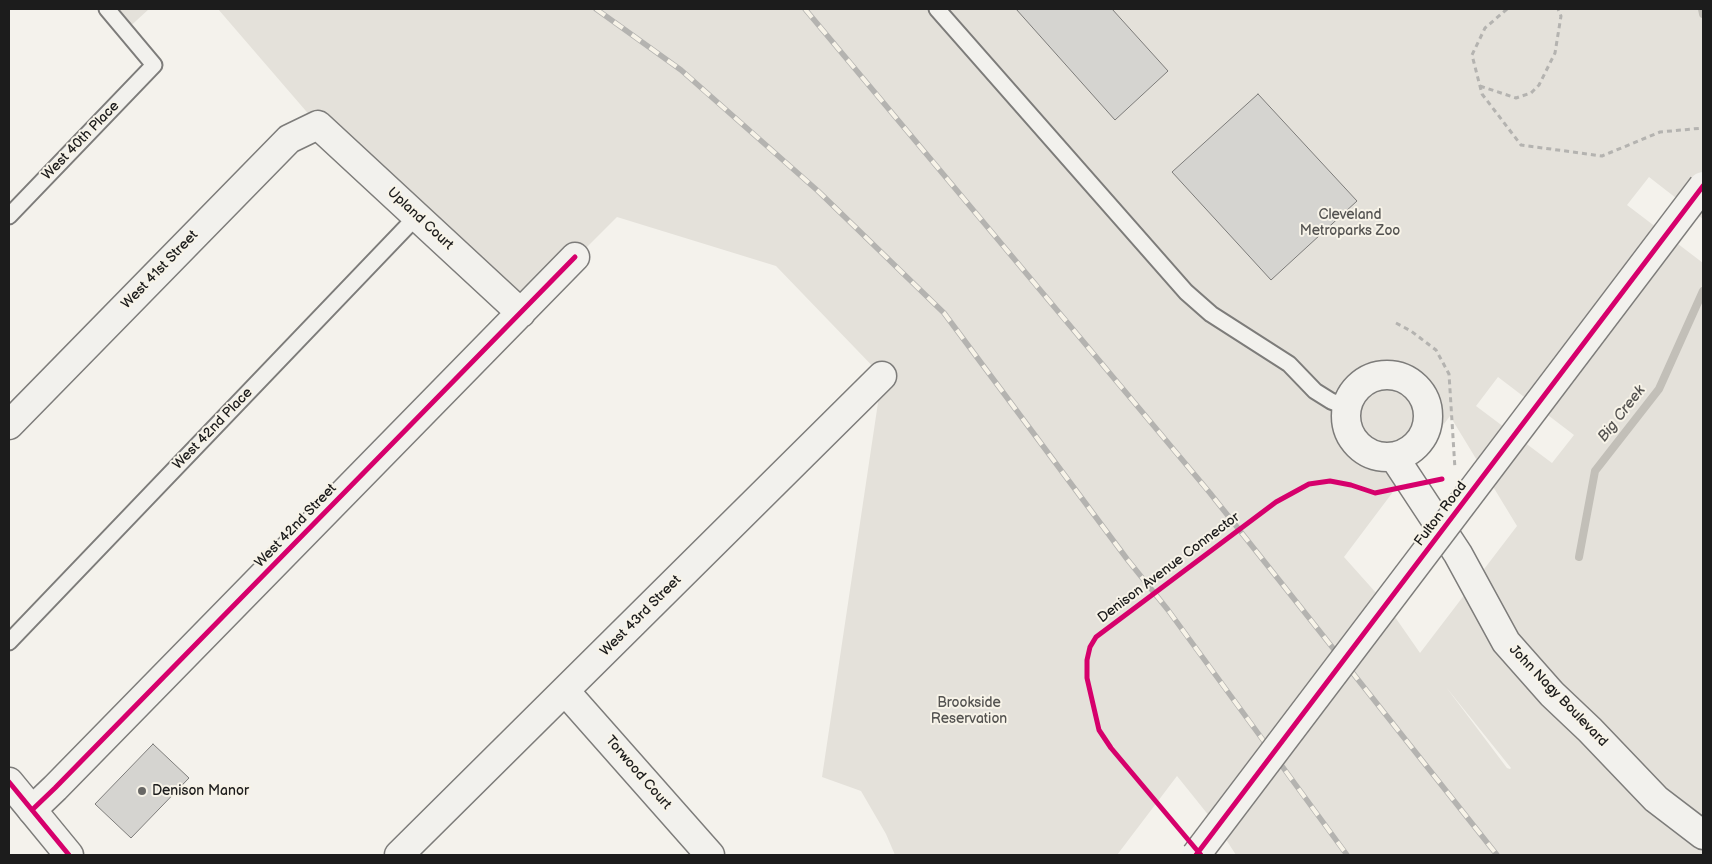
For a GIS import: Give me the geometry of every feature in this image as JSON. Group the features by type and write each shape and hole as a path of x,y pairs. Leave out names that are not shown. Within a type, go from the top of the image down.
{"street":[{"name":"Upland Court","path":"318,125 521,313"},
{"name":"West 41st Street","path":"9,424 289,139 318,125"},
{"name":"Fulton Road","path":"1196,855 1703,186"},
{"name":"West 42nd Street","path":"32,810 575,257"},
{"path":"1386,375 1400,377 1412,383 1421,393 1427,406 1428,419 1425,432 1418,444 1407,452 1394,457 1382,457 1371,454 1361,448 1353,440 1348,429 1347,407 1352,394 1361,384 1373,377 1386,375"},
{"name":"West 43rd Street","path":"399,855 882,376"},
{"name":"John Nagy Boulevard","path":"1394,457 1458,554 1506,642 1552,694 1590,730 1656,799 1703,835"},
{"name":"Torwood Court","path":"565,691 710,855"},
{"path":"9,782 69,855"}],"lane":[{"name":"West 40th Place","path":"9,216 154,65 107,9"},
{"path":"937,9 1186,292 1211,314 1289,364 1315,390 1331,401 1347,407"},
{"name":"West 42nd Place","path":"9,642 417,216"}],"path":[{"path":"1507,9 1485,28 1472,55 1482,94 1521,145 1602,156 1660,132 1703,128"},
{"path":"1480,86 1516,98 1531,93 1539,84 1555,53 1561,16 1558,9"},
{"path":"1396,323 1411,331 1436,350 1449,374 1456,477"}],"green space":[{"path":"107,9 149,9 125,31"},
{"path":"218,9 1703,9 1703,219 1649,177 1627,205 1703,263 1703,855 1236,855 1218,827 1177,776 1117,855 895,855 886,834 861,791 822,777 882,376 776,266 617,217 521,313 318,125","holes":["1498,377 1574,435 1552,463 1476,406","1450,416 1517,526 1420,653 1386,604 1344,557","1446,687 1511,768 1507,768"]}],"building":[{"path":"1016,9 1112,9 1168,71 1115,120"},
{"path":"1258,94 1357,201 1271,280 1172,172"},
{"name":"Denison Manor","path":"153,744 189,778 131,838 95,804"}],"waterway":[{"name":"Big Creek","path":"1702,9 1703,14"},
{"name":"Big Creek","path":"1579,557 1595,471 1659,389 1703,291"}],"railway":[{"path":"596,9 681,70 818,191 944,313 1127,559 1168,610 1347,855"},
{"path":"805,9 1210,493 1497,855"}],"cycle path":[{"path":"1196,855 1703,186"},
{"path":"32,810 575,257"},
{"name":"Denison Avenue Connector","path":"1201,855 1111,748 1099,730 1087,678 1087,660 1090,647 1096,637 1276,502 1309,484 1330,481 1351,485 1375,493 1442,479"},
{"path":"9,782 69,855"}],"place":[{"name":"Denison Manor","path":"142,791"}],"park label":[{"name":"Cleveland Metroparks Zoo","path":"1350,224"},
{"name":"Brookside Reservation","path":"969,712"}]}
